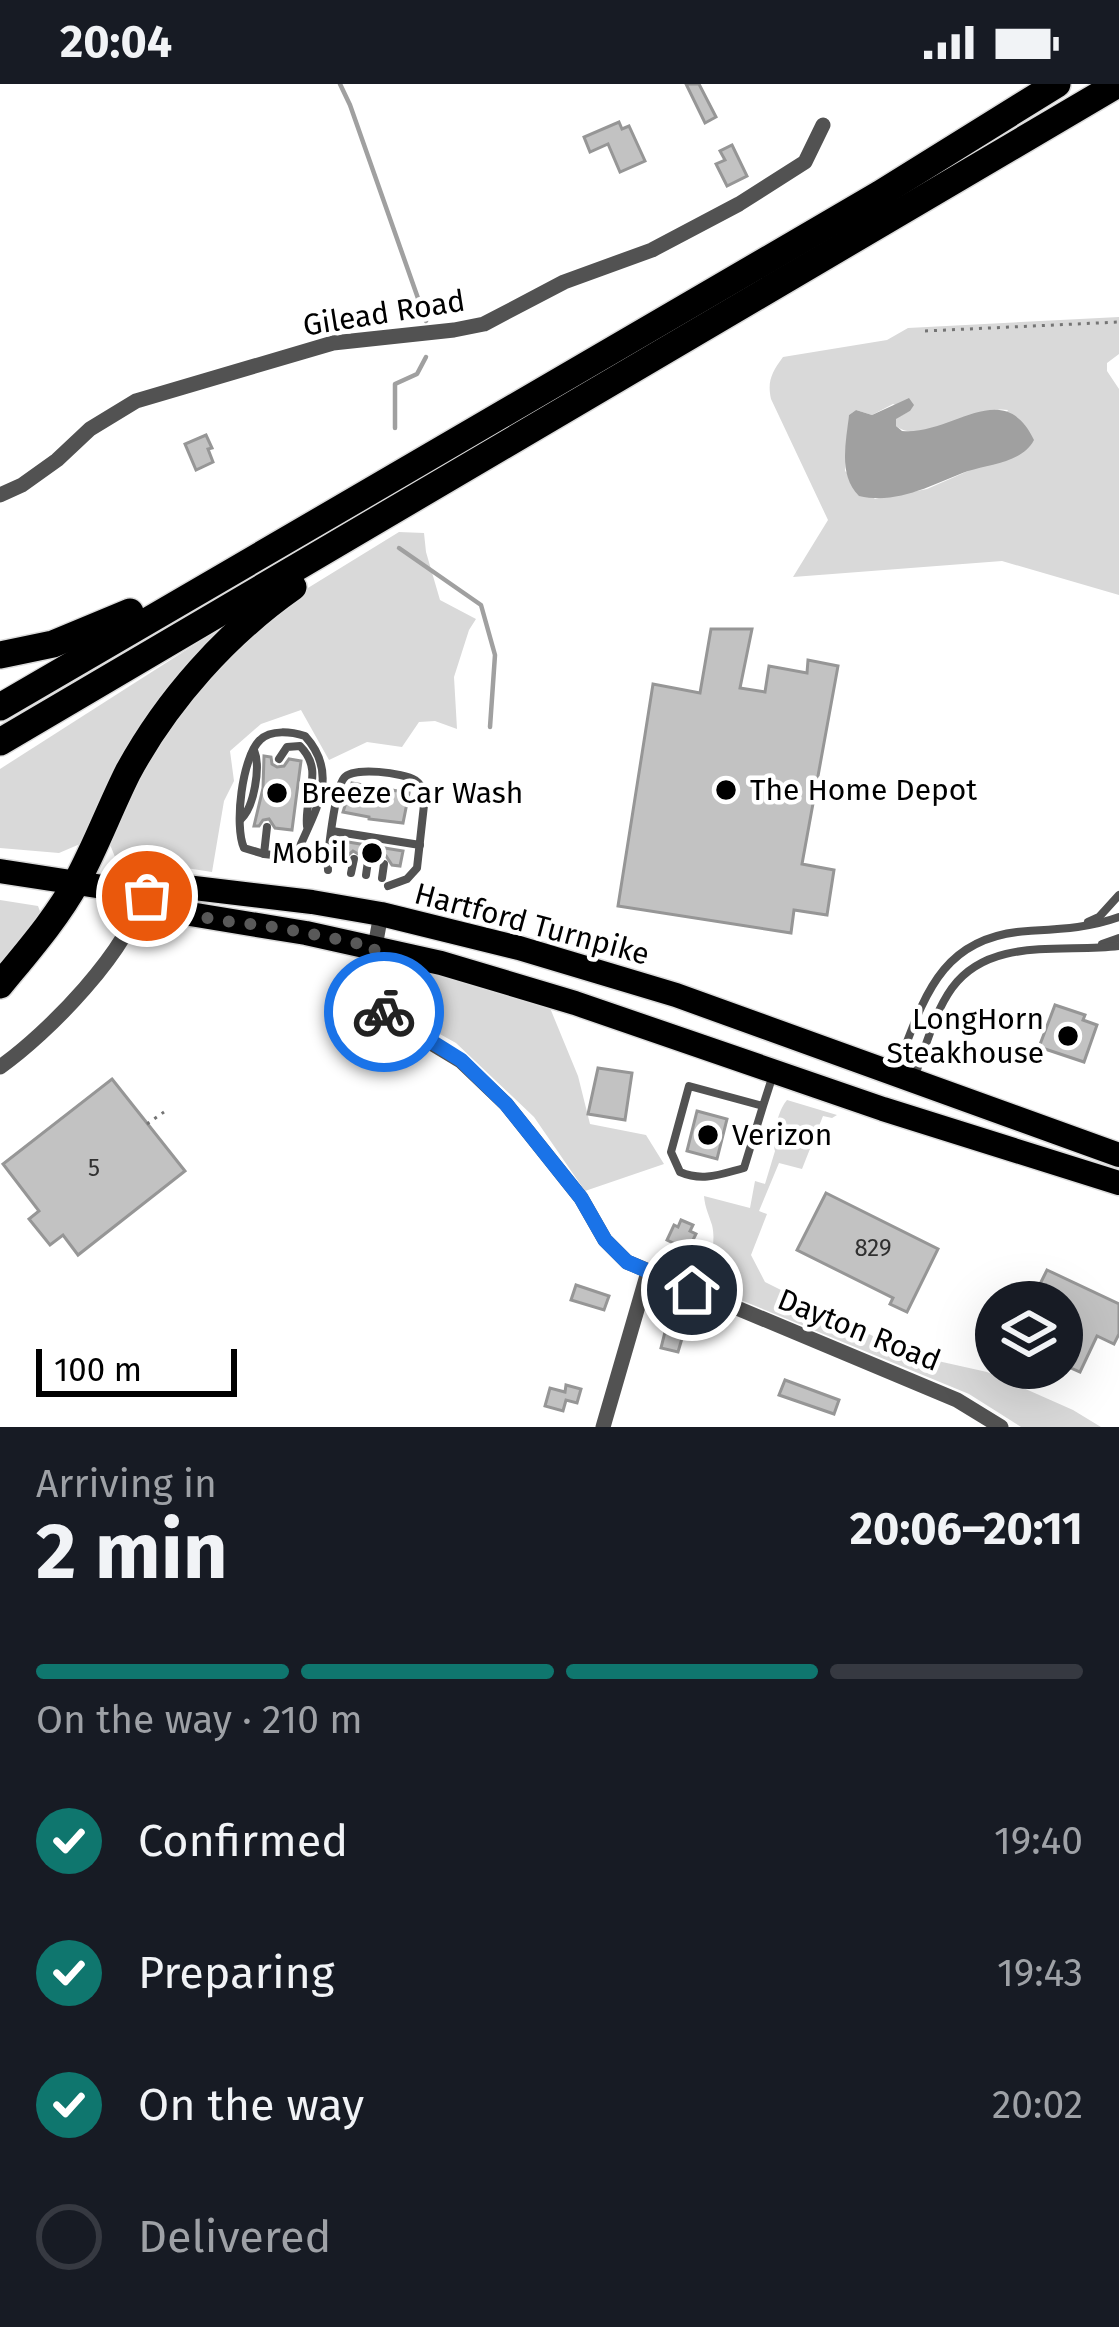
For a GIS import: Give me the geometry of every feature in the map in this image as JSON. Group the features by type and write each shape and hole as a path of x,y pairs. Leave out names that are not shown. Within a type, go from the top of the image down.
{"highway":[{"path":"0,707 880,194 1058,84"},
{"path":"0,742 1118,84"},
{"path":"0,985 76,883 130,769 165,715 216,652 269,604 411,513 505,444"},
{"path":"0,655 53,644 103,625 307,526"},
{"name":"Hartford Turnpike","path":"0,871 142,892 193,887 381,914 519,948 676,995 1119,1155"},
{"name":"Hartford Turnpike","path":"142,892 168,907 200,916 375,947 575,1003 1119,1183"},
{"path":"892,1111 904,1079"}],"street":[{"name":"Gilead Road","path":"0,495 22,485 90,429 136,401 333,343 484,324 564,282 652,250 805,162 823,125"},
{"path":"0,1067 38,1039 69,1006 130,927 142,892"},
{"path":"380,1007 373,999 370,974 381,914"},
{"path":"380,1007 393,965 404,954"},
{"name":"Dayton Road","path":"380,1007 388,1017 461,1060 506,1104 581,1198 605,1240 627,1262 957,1400 1001,1427"},
{"path":"603,1427 648,1272"}],"lane":[{"path":"296,856 317,814 323,776 316,748 305,736 281,733 266,736 249,754 239,813 238,835 244,848 327,866 341,782 353,770 412,778 425,796 413,874 385,882 384,864"},
{"path":"278,759 287,747 300,746 312,760 307,828"},
{"path":"264,854 268,827"},
{"path":"332,831 388,844 420,845"},
{"path":"351,873 354,859"},
{"path":"366,875 368,861"},
{"path":"1064,930 1099,917 1119,895"},
{"path":"904,1079 924,998 954,957 999,935 1086,927 1119,917"},
{"path":"904,1079 952,988 985,960 1004,953 1119,942"},
{"path":"763,1106 689,1086 671,1152 680,1172 708,1178 744,1168 775,1071"}],"path":[{"path":"925,331 1119,322"},
{"path":"147,1124 164,1112"}],"shaded area":[{"path":"1119,317 1119,354 1107,363 1107,371 1119,389 1119,595 1002,561 793,577 828,520 771,399 773,372 783,357 887,340 908,328","holes":["893,404 910,411 896,418 896,426 921,432 980,413 1008,410 968,471 927,489 875,499 845,471 849,415 856,410 872,415"]},
{"path":"909,398 914,405 896,419 902,431 992,410 1021,421 1034,440 1014,458 915,492 888,498 859,496 846,469 849,415 856,410 872,415"},
{"path":"399,532 424,533 440,600 476,619 454,677 457,729 435,721 419,722 402,747 367,742 329,760 301,710 261,724 230,751 234,781 224,801 212,872 115,857 109,842 111,826 187,698 233,649 303,591"},
{"path":"219,629 222,635 80,844 59,853 0,848 0,769"},
{"path":"0,900 38,906 41,914 0,969"},
{"path":"406,964 550,1008 578,1076 590,1124 646,1135 664,1164 585,1191 534,1117 456,1043 393,1008 392,984"},
{"path":"787,1100 837,1115 823,1116 802,1169 779,1163 759,1211 767,1214 751,1255 765,1282 911,1355 975,1369 975,1389 1025,1389 1101,1427 1021,1427 969,1394 702,1284 713,1240 704,1196 750,1208 755,1181 765,1184"}],"building":[{"path":"686,84 699,84 716,117 705,123"},
{"path":"619,122 622,129 629,126 645,161 620,172 608,144 590,152 584,137"},
{"path":"732,145 747,176 727,186 716,164 725,160 720,151"},
{"path":"206,435 213,462 196,470 185,444"},
{"name":"The Home Depot","path":"711,629 752,629 740,688 765,692 769,666 807,673 808,660 838,666 802,864 834,870 827,915 794,910 791,933 618,906 653,684 700,693"},
{"name":"Breeze Car Wash","path":"264,756 271,757 277,767 289,759 301,761 292,830 275,828 269,819 254,826"},
{"path":"352,783 409,793 403,823 343,812"},
{"path":"342,841 403,851 400,866 392,865 386,856 376,862 370,853 362,856 353,851 340,856"},
{"name":"LongHorn Steakhouse","path":"1055,1005 1085,1015 1083,1020 1097,1025 1084,1062 1039,1047"},
{"path":"598,1068 632,1073 625,1120 588,1114"},
{"path":"112,1079 185,1171 78,1255 63,1235 50,1245 29,1219 39,1211 3,1164"},
{"name":"Verizon","path":"697,1111 727,1119 717,1159 687,1151"},
{"path":"826,1193 938,1249 907,1312 890,1304 893,1298 797,1250"},
{"path":"681,1220 693,1225 690,1231 696,1234 688,1250 667,1240"},
{"path":"1047,1270 1070,1281 1042,1281"},
{"path":"576,1285 609,1296 604,1310 571,1300"},
{"path":"1083,1287 1119,1304 1119,1334 1114,1344 1097,1336 1083,1366"},
{"path":"668,1320 686,1325 678,1352 661,1348"},
{"path":"785,1380 839,1400 834,1414 779,1395"},
{"path":"566,1385 581,1389 577,1403 566,1400 563,1411 545,1406 550,1388 565,1392"}],"waterway":[{"path":"340,84 426,321"},
{"path":"395,428 395,384 417,374 426,357"},
{"path":"399,548 481,605 495,655 490,727"}],"way so far":[{"path":"147,896 200,916 375,947 370,974 373,999 384,1012"}],"place":[{"name":"The Home Depot","path":"726,790"},
{"name":"Breeze Car Wash","path":"277,793"},
{"name":"Mobil","path":"372,853"},
{"name":"LongHorn Steakhouse","path":"1068,1036"},
{"name":"Verizon","path":"708,1135"}],"route":[{"path":"384,1012 461,1060 506,1104 581,1198 605,1240 627,1262 692,1290"}]}
